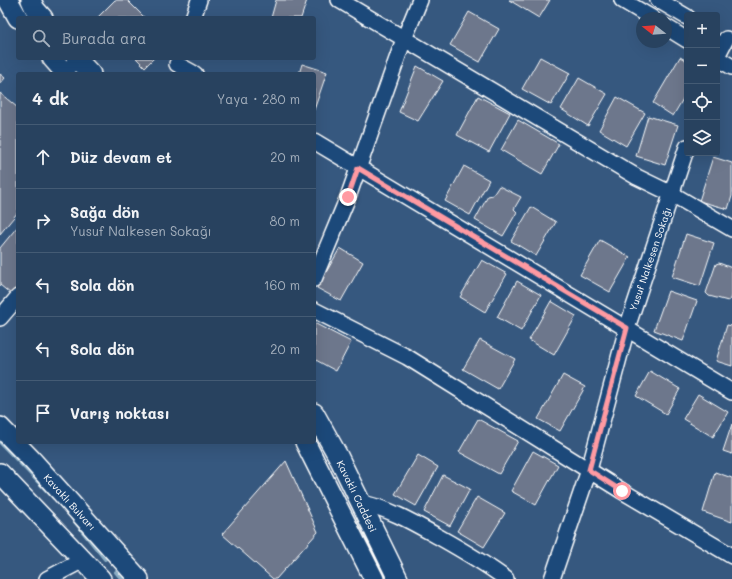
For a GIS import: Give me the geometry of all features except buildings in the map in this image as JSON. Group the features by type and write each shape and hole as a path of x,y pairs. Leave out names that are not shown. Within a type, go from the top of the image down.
{"main road":[{"path":"8,0 17,16"},
{"path":"31,0 41,16"},
{"path":"54,60 64,72"},
{"path":"78,60 89,72"},
{"name":"Kavaklı Caddesi","path":"316,417 338,456 398,579"},
{"name":"Kavaklı Bulvarı","path":"0,427 16,444"},
{"name":"Kavaklı Bulvarı","path":"16,444 139,579"},
{"path":"306,444 374,579"},
{"path":"0,473 101,579"}],"street":[{"path":"194,16 199,0"},
{"path":"339,0 637,177 672,194 732,229"},
{"path":"316,274 348,197 404,38 420,0"},
{"path":"622,0 642,12"},
{"path":"658,0 684,15"},
{"path":"672,31 684,38"},
{"path":"720,50 725,39"},
{"path":"720,59 732,67"},
{"path":"176,65 191,72"},
{"path":"316,142 732,392"},
{"name":"Yusuf Nalkesen Sokağı","path":"552,579 589,470 627,328 684,156"},
{"path":"0,318 16,299"},
{"path":"316,311 407,357 589,470 732,556"},
{"path":"361,503 376,506 416,524 484,562 506,579"},
{"path":"46,579 83,560"}],"waterway":[{"path":"0,442 54,498"},
{"path":"72,518 105,559"},
{"path":"116,572 122,579"}],"route":[{"path":"348,197 358,168 627,328 589,470 622,491"}]}
